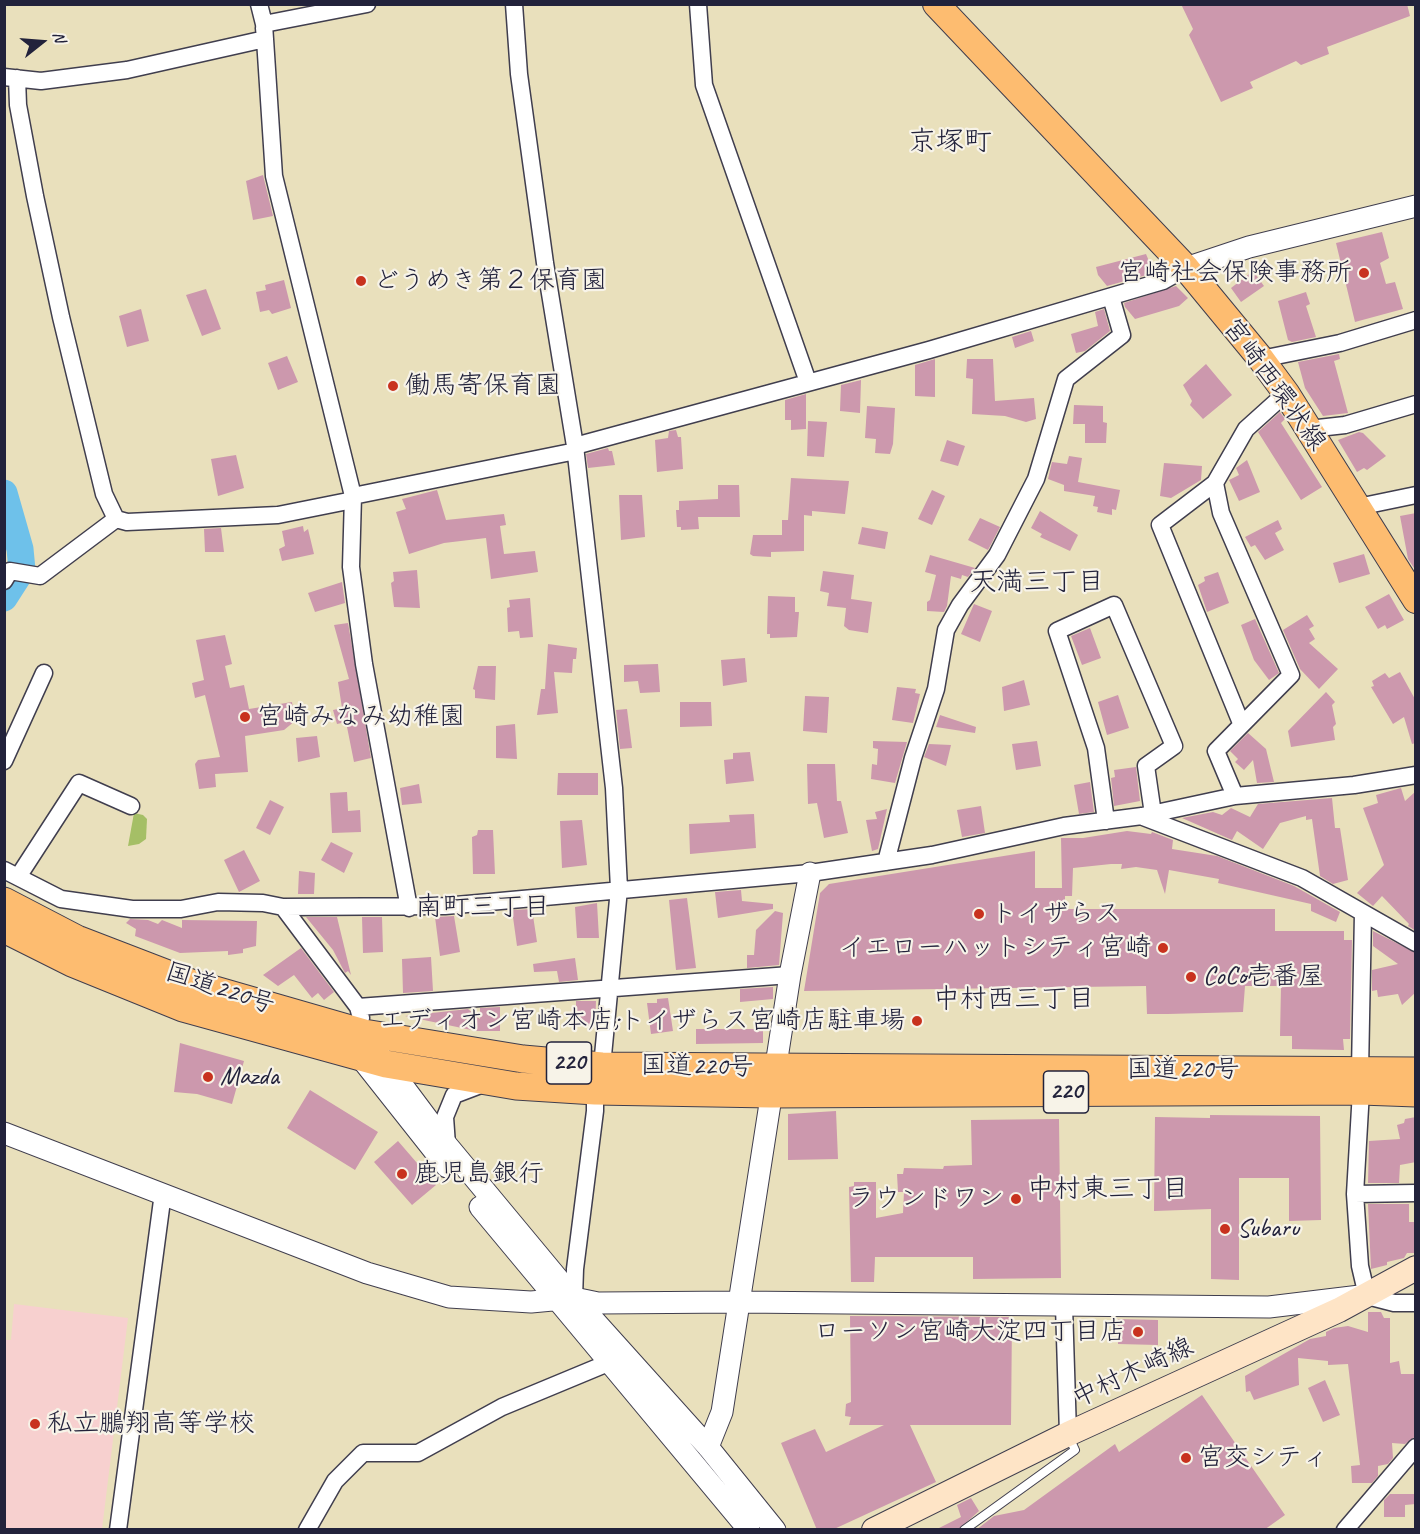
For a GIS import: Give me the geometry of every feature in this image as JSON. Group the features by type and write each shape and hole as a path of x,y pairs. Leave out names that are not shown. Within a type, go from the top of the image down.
{"highway":[{"name":"国道220号","path":"4,901 76,939 370,1051 523,1059 598,1078"},
{"name":"国道220号","path":"4,929 72,963 183,1008 493,1082 598,1078 773,1081 1360,1081 1416,1071"},
{"name":"国道220号","path":"773,1081 1004,1067 1227,1069 1360,1081 1416,1093"}],"main road":[{"name":"宮崎西環状線","path":"947,9 1186,268 1261,359 1287,393 1415,598"},
{"name":"中村木崎線","path":"874,1530 1068,1434 1367,1296 1416,1268"}],"street":[{"path":"259,4 264,32 274,176 353,498 351,567 364,664 409,908"},
{"path":"367,4 127,70 41,81 11,78 61,317 104,494 110,511 116,519 128,522 149,522 278,515 575,449 1111,297 1162,281 1186,268 1249,247 1416,206"},
{"path":"514,4 519,74 538,216 575,449 614,788 619,889 610,990 575,1269 566,1300"},
{"path":"698,4 704,86 726,156 808,382"},
{"path":"886,862 913,758 936,689 946,630 960,605 997,555 1036,478 1066,379 1122,335 1111,297"},
{"path":"1261,359 1340,343 1416,320"},
{"path":"1241,723 1160,525 1215,483 1246,429 1287,393"},
{"path":"1309,429 1346,425 1416,404"},
{"path":"1215,483 1221,513 1292,675 1241,723 1216,751 1235,796"},
{"path":"1358,507 1416,495"},
{"path":"17,576 40,576 116,519"},
{"path":"1106,821 1096,748 1057,631 1114,605 1174,746 1146,766 1147,815"},
{"path":"4,760 45,673"},
{"path":"131,806 79,783 11,874 61,899 132,909 181,909 218,902 263,903 283,907 367,904 409,908 810,873 932,855 1064,826 1147,815 1235,796 1354,785 1416,775"},
{"path":"1147,815 1302,878 1416,943"},
{"path":"708,1447 722,1412 790,975 810,873"},
{"path":"283,907 358,1007 370,1051 409,1121 566,1300 708,1447 775,1530"},
{"path":"1363,913 1355,1194 1360,1266 1367,1296"},
{"path":"358,1007 790,975"},
{"path":"370,1051 447,1145 566,1300 608,1363 749,1530"},
{"path":"447,1145 445,1117 454,1095 471,1087 493,1082"},
{"path":"4,1133 412,1288 449,1297 598,1303 739,1302 1269,1307 1367,1296 1394,1303 1416,1303"},
{"path":"118,1530 163,1193"},
{"path":"1355,1194 1416,1193"},
{"path":"1064,1306 1068,1434"},
{"path":"306,1530 335,1481 363,1453 418,1453 502,1407 608,1363"},
{"path":"1345,1530 1416,1447"}],"lane":[{"path":"964,1530 1075,1450 1068,1434"}],"shaded area":[{"path":"14,1304 128,1318 102,1529 5,1529 4,1340 11,1340"}],"green space":[{"path":"134,813 143,815 147,819 146,839 139,844 128,846"}],"building":[{"path":"1181,4 1407,4 1410,16 1327,47 1329,54 1301,65 1296,61 1250,82 1253,88 1221,102 1189,35 1193,29"},
{"path":"263,175 273,216 253,220 246,181"},
{"path":"1382,232 1389,258 1380,263 1386,284 1395,282 1403,309 1355,322 1336,243"},
{"path":"1146,254 1154,273 1107,286 1098,275 1096,267"},
{"path":"1253,271 1264,286 1241,302 1231,288"},
{"path":"284,280 291,308 272,314 269,310 260,312 256,292 266,290 265,285"},
{"path":"1176,286 1188,298 1179,306 1135,319 1125,307 1124,303"},
{"path":"206,289 221,329 202,336 186,295"},
{"path":"1306,292 1310,304 1306,306 1316,337 1292,342 1288,340 1278,301"},
{"path":"141,309 149,341 127,347 119,316"},
{"path":"1104,309 1110,331 1085,351 1076,353 1071,334 1098,326 1095,312"},
{"path":"1031,331 1034,341 1015,348 1012,337"},
{"path":"1339,354 1340,359 1334,361 1348,413 1323,416 1305,388 1298,362"},
{"path":"287,356 298,382 278,390 268,363"},
{"path":"935,359 935,397 915,396 915,365"},
{"path":"967,359 993,359 995,401 1034,398 1036,419 1026,422 1005,416 972,414 973,379 966,378"},
{"path":"1206,364 1232,395 1203,419 1190,405 1192,401 1183,385"},
{"path":"861,380 860,413 840,411 841,385"},
{"path":"806,394 806,429 791,430 791,420 785,420 785,400"},
{"path":"1074,405 1103,406 1103,422 1107,423 1106,443 1085,443 1085,424 1073,424"},
{"path":"867,406 895,408 893,444 890,454 875,453 876,439 865,438"},
{"path":"1280,412 1285,419 1281,423 1322,487 1301,500 1258,432"},
{"path":"808,421 827,422 824,457 807,456"},
{"path":"676,430 678,437 681,437 683,469 657,472 655,440 668,438 669,431"},
{"path":"1359,432 1363,433 1386,456 1367,470 1364,468 1357,472 1338,440"},
{"path":"947,440 965,446 958,466 940,461"},
{"path":"608,448 612,451 615,465 588,468 586,454"},
{"path":"236,455 244,488 218,496 211,459"},
{"path":"1069,456 1082,458 1078,482 1120,490 1116,510 1112,509 1112,515 1097,512 1098,507 1093,506 1095,496 1064,491 1064,485 1048,479 1052,462 1067,464"},
{"path":"1247,460 1260,492 1239,501 1229,480 1239,475 1236,468"},
{"path":"1164,463 1202,466 1201,480 1171,498 1160,496"},
{"path":"791,478 849,481 845,514 812,511 812,516 804,515 804,551 771,552 771,557 753,556 750,554 753,535 782,535 782,520 788,520"},
{"path":"718,485 739,485 740,517 698,517 699,529 681,530 681,527 677,527 676,510 679,510 679,501 718,499"},
{"path":"437,490 446,520 504,514 506,525 500,526 504,554 535,551 538,572 491,579 486,538 444,543 409,554 396,512 406,509 402,499"},
{"path":"932,490 945,496 932,525 918,519"},
{"path":"619,495 642,495 645,537 621,540"},
{"path":"1040,511 1078,535 1070,551 1040,537 1042,534 1031,528"},
{"path":"1416,513 1416,568 1414,568 1408,559 1400,516"},
{"path":"980,518 1000,527 988,550 968,540"},
{"path":"1278,520 1282,529 1275,533 1284,550 1265,560 1255,545 1251,547 1245,537"},
{"path":"303,526 304,532 308,529 314,554 282,561 279,549 285,546 282,531"},
{"path":"862,527 888,532 885,549 858,544"},
{"path":"221,528 224,552 205,552 204,529"},
{"path":"1364,554 1370,574 1339,583 1333,563"},
{"path":"930,555 975,568 968,577 962,575 961,579 951,576 944,612 927,611 927,602 930,600 936,575 925,572"},
{"path":"417,570 420,608 394,607 391,583 394,581 393,572"},
{"path":"823,571 854,575 851,599 872,602 868,633 849,630 844,626 846,608 827,606 829,593 820,591"},
{"path":"1218,572 1229,603 1207,612 1198,585 1205,581 1204,577"},
{"path":"342,582 345,603 315,612 308,593"},
{"path":"1389,594 1404,620 1387,629 1385,625 1378,629 1365,607"},
{"path":"768,596 795,597 795,612 799,612 797,637 770,638 770,634 767,634"},
{"path":"530,598 533,637 520,638 519,631 508,632 509,600"},
{"path":"974,604 992,611 980,642 961,634"},
{"path":"1307,615 1314,626 1309,629 1315,639 1309,643 1338,669 1319,689 1300,669 1283,630"},
{"path":"1255,619 1279,673 1269,680 1254,660 1241,625"},
{"path":"348,623 371,758 354,762 346,722 337,724 333,710 342,708 338,682 349,679 334,625"},
{"path":"1090,628 1101,658 1082,665 1071,636"},
{"path":"225,635 232,664 225,666 230,688 244,685 249,709 292,702 295,721 284,730 245,736 248,772 215,774 216,787 199,789 195,764 198,760 220,757 205,695 195,698 192,683 204,680 196,640"},
{"path":"548,644 577,648 576,659 573,659 572,673 554,672 558,713 537,715 541,689 545,689"},
{"path":"745,658 747,682 723,686 721,660"},
{"path":"658,664 660,692 640,693 638,681 624,682 624,665"},
{"path":"478,666 496,666 495,700 475,698 473,689"},
{"path":"1400,672 1416,701 1416,743 1412,744 1404,717 1393,724 1371,687 1374,686 1372,681 1385,673 1389,678"},
{"path":"1024,680 1030,705 1004,711 1002,687"},
{"path":"897,687 916,689 915,693 920,694 913,723 892,720"},
{"path":"1326,692 1335,702 1332,705 1336,724 1333,727 1335,740 1291,747 1288,731"},
{"path":"1118,695 1129,728 1107,735 1098,702"},
{"path":"805,696 829,697 827,733 803,731"},
{"path":"680,702 711,702 712,726 680,727"},
{"path":"627,709 632,748 620,749 616,710"},
{"path":"940,715 976,727 975,733 936,727"},
{"path":"515,724 517,759 496,758 496,726"},
{"path":"1248,733 1266,749 1274,782 1257,783 1253,760 1244,770 1235,762 1238,759 1230,751"},
{"path":"317,736 320,757 298,762 296,738"},
{"path":"873,741 907,742 895,783 871,779 872,764 877,765 878,749 873,748"},
{"path":"1037,741 1041,766 1016,770 1012,744"},
{"path":"929,744 951,745 946,766 924,757"},
{"path":"750,752 754,781 726,784 724,760 733,759 733,753"},
{"path":"807,764 835,764 837,801 841,801 848,833 824,838 817,803 808,804"},
{"path":"1136,767 1140,801 1114,806 1111,778 1115,777 1114,770"},
{"path":"558,773 598,773 598,795 557,795"},
{"path":"1090,782 1094,812 1079,814 1074,785"},
{"path":"419,784 422,803 402,805 400,788"},
{"path":"1401,788 1405,801 1416,791 1416,931 1408,926 1409,924 1382,896 1373,906 1357,893 1384,865 1363,808 1378,803 1376,795"},
{"path":"347,792 348,811 360,810 361,832 332,833 330,793"},
{"path":"1332,798 1335,828 1340,828 1348,880 1333,884 1320,876 1312,819 1306,820 1306,816 1280,823 1263,849 1237,831 1232,840 1182,818 1213,812 1222,815 1231,808 1250,817 1258,804"},
{"path":"270,800 284,807 270,835 256,828"},
{"path":"981,806 985,833 962,837 957,810"},
{"path":"887,809 878,849 872,851 866,820 877,819 875,812"},
{"path":"754,814 756,848 690,854 689,824 730,822 729,815"},
{"path":"582,820 587,865 562,868 560,821"},
{"path":"478,830 493,830 495,874 473,874 472,837 477,835"},
{"path":"1127,831 1151,834 1152,832 1173,840 1172,849 1217,856 1294,886 1340,912 1336,922 1311,911 1311,904 1218,883 1219,879 1169,870 1165,894 1157,870 1136,867 1121,869 1122,864 1073,868 1072,896 1065,896 1065,909 1275,909 1275,931 1344,931 1344,940 1352,940 1350,1039 1343,1039 1344,1050 1292,1049 1292,1036 1280,1036 1281,986 1245,986 1243,1012 1168,1014 1147,1014 1146,986 804,991 820,893 829,884 1035,851 1035,888 1062,888 1061,838 1083,838"},
{"path":"331,842 353,853 344,873 321,860"},
{"path":"244,850 260,881 239,892 224,860"},
{"path":"299,871 315,873 314,894 298,894"},
{"path":"741,890 742,901 773,904 773,909 718,918 715,892"},
{"path":"687,898 696,968 676,970 669,900"},
{"path":"597,903 599,938 577,938 575,907"},
{"path":"532,909 537,942 517,946 512,910"},
{"path":"775,911 783,913 779,965 747,968 747,955 754,955 756,930"},
{"path":"454,916 460,952 440,956 435,917"},
{"path":"306,917 337,917 351,975 348,971 345,973 333,950"},
{"path":"362,917 382,917 383,952 363,953"},
{"path":"130,919 148,920 158,924 162,920 182,928 182,920 257,921 256,946 243,949 243,953 228,955 228,951 180,953 135,936 136,929 126,923"},
{"path":"1373,931 1416,953 1416,992 1402,1005 1398,994 1378,997 1377,990 1372,991 1372,970 1398,964 1373,946"},
{"path":"301,948 334,992 324,1000 318,993 312,998 294,975 278,986 263,975"},
{"path":"431,957 433,991 403,993 402,959"},
{"path":"575,958 578,980 559,982 557,971 534,972 533,964"},
{"path":"773,987 773,999 740,1002 740,989"},
{"path":"668,998 673,1031 651,1034 647,1003 657,1003 657,999"},
{"path":"576,1001 596,1001 595,1026 576,1026"},
{"path":"500,1007 500,1031 476,1031 405,1016 468,1009 480,1019 480,1008"},
{"path":"696,1029 763,1029 763,1043 696,1044"},
{"name":"Mazda","path":"180,1043 244,1061 232,1104 197,1094 174,1092"},
{"path":"310,1090 378,1132 355,1170 287,1128"},
{"path":"836,1111 838,1159 788,1160 788,1114"},
{"path":"1210,1115 1320,1116 1321,1220 1289,1221 1289,1178 1239,1178 1239,1280 1211,1279 1211,1209 1154,1211 1155,1117 1210,1118"},
{"path":"1416,1117 1416,1162 1400,1165 1399,1183 1368,1183 1369,1141 1400,1139 1397,1125 1404,1123 1405,1119"},
{"path":"1059,1119 1061,1278 973,1279 973,1257 875,1257 874,1282 851,1282 849,1187 854,1186 854,1182 876,1182 876,1218 903,1213 904,1192 898,1192 897,1174 903,1174 904,1168 943,1169 944,1166 972,1165 971,1120"},
{"path":"398,1141 436,1185 412,1205 374,1162"},
{"path":"1368,1204 1409,1204 1409,1222 1416,1222 1416,1253 1407,1253 1404,1258 1371,1269"},
{"path":"1368,1312 1381,1312 1384,1318 1390,1318 1390,1363 1399,1361 1401,1374 1416,1374 1416,1436 1405,1444 1392,1443 1393,1458 1388,1464 1378,1466 1378,1476 1372,1483 1352,1483 1351,1466 1360,1465 1348,1364 1328,1365 1328,1361 1298,1358 1299,1385 1254,1400 1250,1391 1246,1392 1245,1376 1310,1339 1326,1336 1326,1332 1334,1328 1348,1326 1368,1332"},
{"path":"850,1316 1012,1317 1011,1425 910,1425 936,1482 832,1530 817,1530 781,1443 815,1429 826,1452 884,1425 849,1425 851,1417 845,1416 846,1404 851,1402"},
{"name":"ローソン宮崎大淀四丁目店","path":"1118,1319 1158,1320 1158,1345 1118,1344"},
{"path":"1325,1380 1340,1415 1323,1422 1308,1388"},
{"name":"宮交シティ","path":"1202,1395 1285,1515 1264,1530 976,1530 994,1516 1024,1510 1115,1444 1119,1452"},
{"path":"1390,1494 1416,1494 1416,1504 1405,1505 1405,1517 1384,1517 1384,1500"},
{"path":"971,1498 979,1511 958,1530 935,1530 961,1517 957,1505"}],"waterway":[{"path":"4,493 20,549 22,570 4,598"}],"place":[{"name":"宮崎社会保険事務所","path":"1364,273"},
{"name":"どうめき第２保育園","path":"361,281"},
{"name":"働馬寄保育園","path":"393,386"},
{"name":"宮崎みなみ幼稚園","path":"245,717"},
{"name":"トイザらス","path":"979,914"},
{"name":"イエローハットシティ宮崎","path":"1163,948"},
{"name":"CoCo壱番屋","path":"1191,977"},
{"name":"エディオン宮崎本店;トイザらス宮崎店駐車場","path":"917,1021"},
{"name":"Mazda","path":"208,1077"},
{"name":"鹿児島銀行","path":"402,1174"},
{"name":"ラウンドワン","path":"1016,1199"},
{"name":"Subaru","path":"1225,1229"},
{"name":"ローソン宮崎大淀四丁目店","path":"1138,1332"},
{"name":"私立鵬翔高等学校","path":"35,1424"},
{"name":"宮交シティ","path":"1186,1458"}],"district":[{"name":"京塚町","path":"950,143"},
{"name":"天満三丁目","path":"1037,583"},
{"name":"南町三丁目","path":"483,908"},
{"name":"中村西三丁目","path":"1014,1000"},
{"name":"中村東三丁目","path":"1108,1190"}]}
